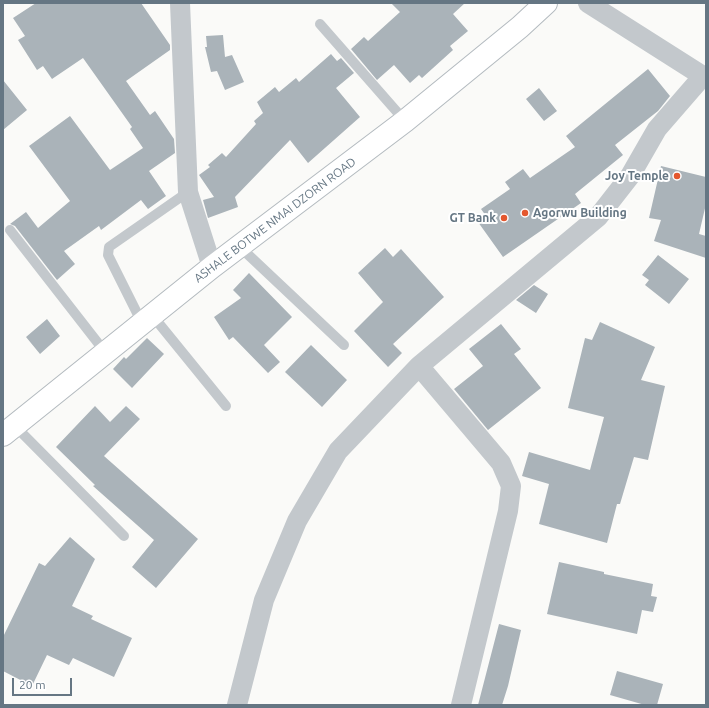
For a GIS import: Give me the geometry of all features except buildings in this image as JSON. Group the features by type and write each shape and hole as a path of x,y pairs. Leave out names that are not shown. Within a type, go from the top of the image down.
{"main road":[{"name":"ASHALE BOTWE NMAI DZORN ROAD","path":"9,430 212,267 405,121 536,8"}],"street":[{"path":"180,3 188,192 212,267"},
{"path":"237,705 264,600 297,521 338,451 419,366 598,217 630,176 657,129 705,77 588,3"},
{"path":"419,366 501,463 511,486 508,511 461,705"}],"lane":[{"path":"320,24 405,121"},
{"path":"188,192 109,247 108,255 147,319 226,406"},
{"path":"10,230 106,352"},
{"path":"240,247 344,345"},
{"path":"9,430 124,536"}],"place":[{"name":"Joy Temple","path":"677,176"},
{"name":"Agorwu Building","path":"525,213"},
{"name":"GT Bank","path":"504,218"}]}
